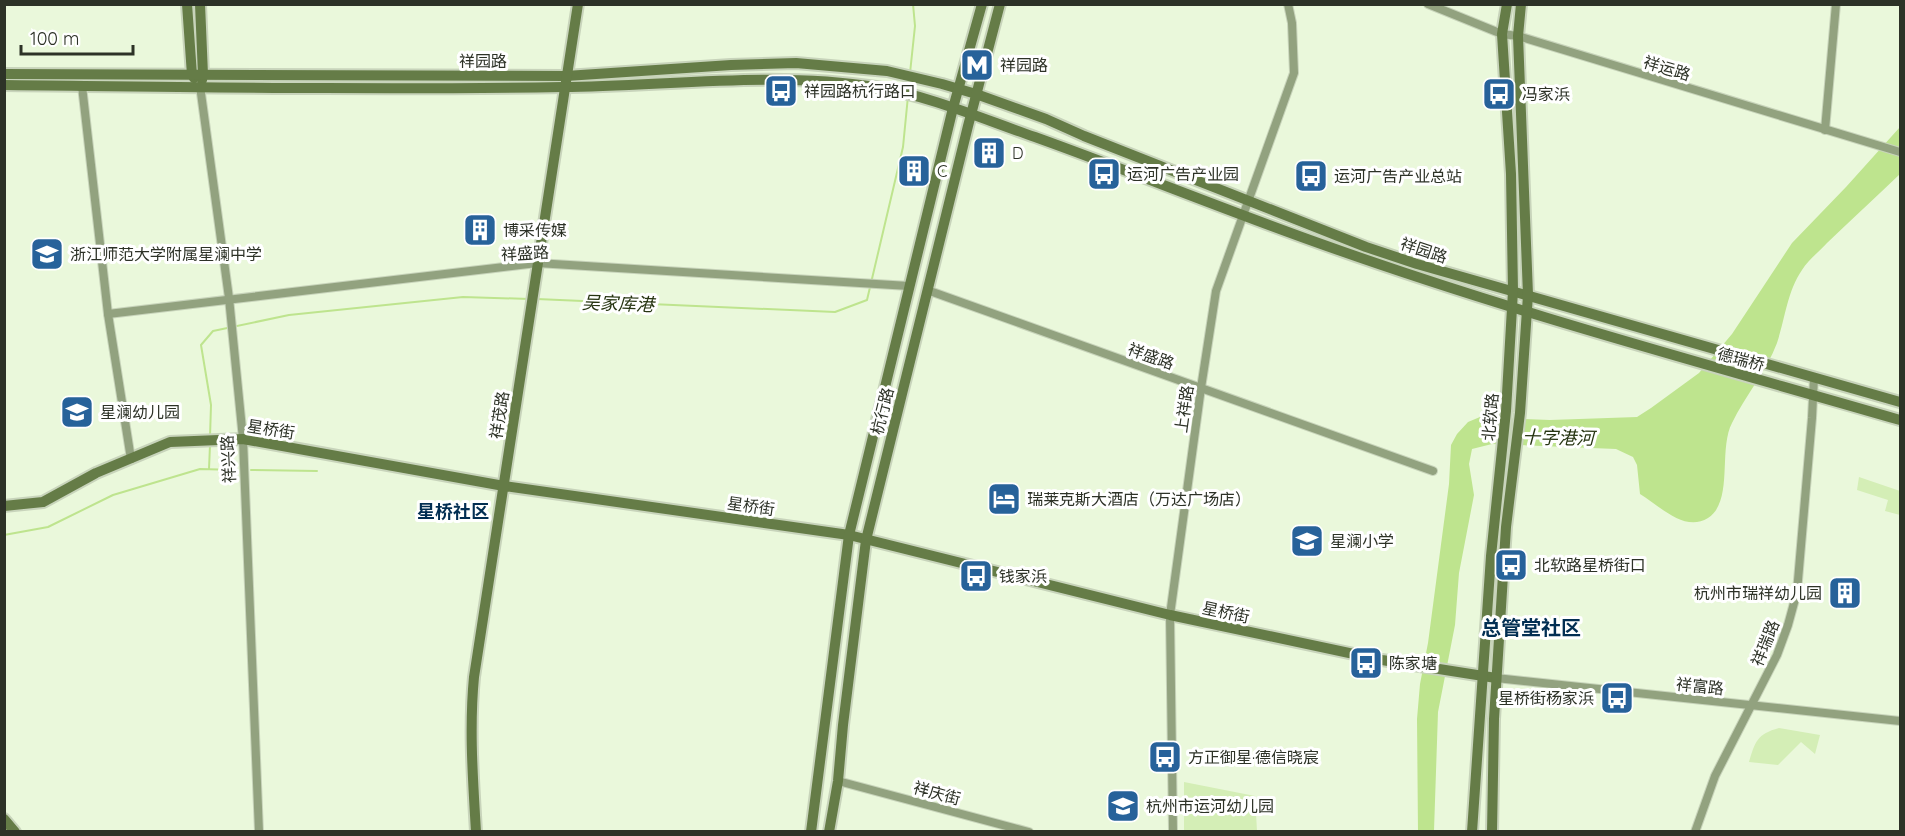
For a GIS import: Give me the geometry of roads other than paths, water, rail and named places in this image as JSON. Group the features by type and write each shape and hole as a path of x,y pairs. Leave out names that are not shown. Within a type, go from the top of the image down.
{"main road":[{"name":"祥兴路","path":"187,4 200,86"},
{"name":"祥兴路","path":"198,75 200,4"},
{"name":"祥茂路","path":"476,831 471,706 474,677 565,82 579,4"},
{"name":"杭行路","path":"811,831 849,535 953,108 982,4"},
{"name":"杭行路","path":"830,831 838,781 866,540 1000,4"},
{"name":"北软路","path":"1472,831 1491,556 1506,411 1513,291 1511,174 1502,34 1508,4"},
{"name":"北软路","path":"1492,831 1497,678 1506,527 1520,413 1528,295 1518,36 1521,4"},
{"name":"祥园路","path":"4,74 565,82 731,64 796,63 887,71 976,94 1046,119 1376,250 1483,284 1706,347"},
{"name":"祥园路","path":"4,85 200,86 783,80 878,88 971,114 1412,277 1701,363"},
{"name":"德瑞桥","path":"1706,347 1814,377"},
{"name":"德瑞桥","path":"1701,363 1813,395"},
{"path":"1814,377 1900,402"},
{"path":"1813,395 1900,420"},
{"name":"星桥街","path":"4,506 43,502 96,473 170,442 243,439 504,486 849,535 1170,615 1382,660 1497,678"},
{"path":"4,819 15,831"}],"street":[{"name":"上祥路","path":"1173,831 1170,615 1201,388 1216,291 1293,73 1292,23 1288,4"},
{"name":"祥运路","path":"1428,4 1502,34 1518,36 1900,152"},
{"path":"1825,130 1836,4"},
{"path":"82,86 108,314 131,459"},
{"name":"祥兴路","path":"200,86 229,298 243,439 259,831"},
{"name":"祥盛路","path":"108,314 229,298 537,269 909,286"},
{"name":"祥盛路","path":"927,290 1433,471"},
{"name":"祥瑞路","path":"1695,831 1715,776 1777,655 1797,592 1814,377"},
{"name":"祥富路","path":"1497,678 1900,721"},
{"name":"祥庆街","path":"838,781 1029,831"}],"water":[{"name":"十字港河","path":"1900,127 1900,174 1810,259 1797,278 1777,343 1732,423 1726,447 1721,500 1716,510 1708,518 1699,522 1681,520 1640,494 1637,465 1633,457 1616,449 1492,444 1472,449 1469,464 1474,495 1459,573 1455,625 1438,712 1434,831 1418,832 1417,719 1420,684 1428,643 1449,484 1451,445 1457,434 1468,422 1480,417 1550,420 1637,417 1651,408 1699,373 1732,334 1792,243"}],"waterway":[{"name":"吴家库港","path":"910,73 915,26 913,4"},
{"name":"吴家库港","path":"537,299 835,312 867,300 903,147 908,96"},
{"name":"吴家库港","path":"210,437 211,405 201,345 213,331 289,315 463,297 529,299"},
{"name":"吴家库港","path":"209,469 210,445"},
{"path":"4,535 48,527 113,495 200,469 237,470"},
{"path":"251,470 317,471"}],"place":[{"name":"祥园路","path":"977,65"},
{"name":"祥园路杭行路口","path":"781,91"},
{"name":"冯家浜","path":"1499,94"},
{"name":"D","path":"989,153"},
{"name":"C","path":"914,171"},
{"name":"运河广告产业园","path":"1104,174"},
{"name":"运河广告产业总站","path":"1311,176"},
{"name":"博采传媒","path":"480,230"},
{"name":"浙江师范大学附属星澜中学","path":"47,254"},
{"name":"星澜幼儿园","path":"77,412"},
{"name":"瑞莱克斯大酒店（万达广场店）","path":"1004,499"},
{"name":"星澜小学","path":"1307,541"},
{"name":"北软路星桥街口","path":"1511,565"},
{"name":"钱家浜","path":"976,576"},
{"name":"杭州市瑞祥幼儿园","path":"1845,593"},
{"name":"陈家塘","path":"1366,663"},
{"name":"星桥街杨家浜","path":"1617,698"},
{"name":"方正御星·德信晓宸","path":"1165,757"},
{"name":"杭州市运河幼儿园","path":"1123,806"}],"district":[{"name":"星桥社区","path":"453,512"},
{"name":"总管堂社区","path":"1531,628"}]}
